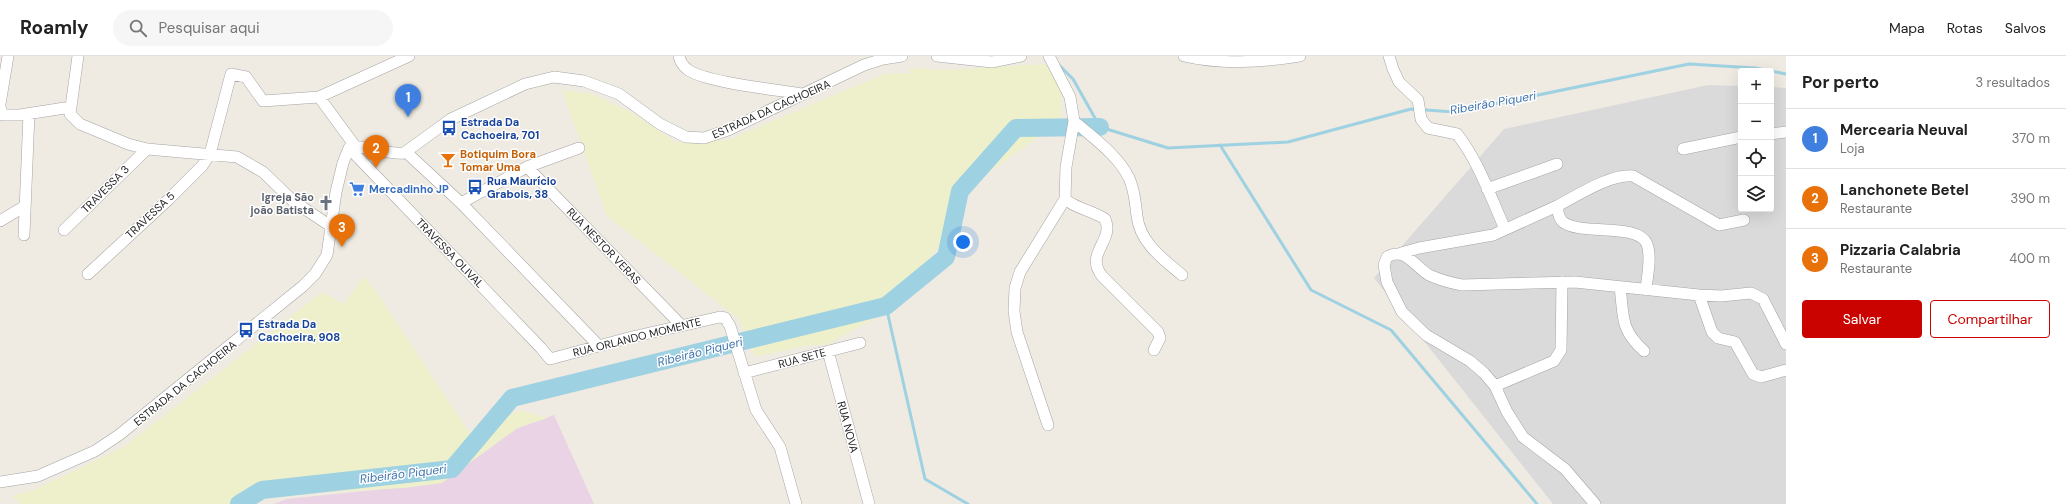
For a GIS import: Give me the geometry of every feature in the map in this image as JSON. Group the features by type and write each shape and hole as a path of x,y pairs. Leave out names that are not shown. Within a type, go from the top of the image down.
{"street":[{"path":"0,104 3,71 8,56"},
{"path":"78,56 70,114 73,119 80,124 128,144 147,149 237,157 256,166 293,201 332,227"},
{"path":"210,154 231,74 246,76 264,101 319,97 409,56"},
{"path":"679,56 682,64 687,70 706,77 803,94"},
{"name":"ESTRADA DA CACHOEIRA","path":"406,152 451,119 500,94 525,84 547,78 566,77 604,87 632,102 674,132 696,139 714,136 728,130 873,62 902,56"},
{"path":"938,56 992,62 1021,56"},
{"path":"1048,424 1017,332 1014,311 1015,296 1020,272 1065,199 1066,167 1074,121 1070,97 1049,56"},
{"path":"1184,56 1228,62 1273,60 1300,56"},
{"path":"1389,56 1392,69 1399,82 1418,100 1421,120 1428,128 1458,134 1472,158 1505,229"},
{"name":"TRAVESSA OLIVAL","path":"319,97 352,147 550,359"},
{"path":"0,108 3,114 29,114 71,107"},
{"path":"24,235 29,114"},
{"path":"1074,121 1104,148 1121,166 1133,186 1136,196 1137,217 1144,237 1158,254 1182,275"},
{"path":"1774,134 1786,132"},
{"path":"1683,149 1738,138"},
{"path":"352,147 398,154 406,152 461,203 599,346"},
{"name":"ESTRADA DA CACHOEIRA","path":"0,482 27,479 58,468 95,451 137,422 303,286 315,274 327,255 336,192 342,163 352,147"},
{"path":"461,203 478,192 527,167 579,148"},
{"name":"TRAVESSA 3","path":"64,230 147,149"},
{"name":"TRAVESSA 5","path":"88,274 180,188 202,166 210,154"},
{"path":"1487,189 1557,164"},
{"name":"RUA NESTOR VERAS","path":"527,167 681,325"},
{"path":"1595,504 1565,469 1523,437 1507,412 1495,386 1470,361 1426,335 1402,312 1387,282 1384,265 1387,257 1393,253 1401,254 1419,248 1493,234 1557,206 1608,180 1622,175 1633,176 1719,225 1744,220"},
{"path":"1065,199 1075,206 1105,219 1107,224 1107,232 1096,258 1095,265 1102,276 1158,332 1160,338 1154,350"},
{"path":"0,221 25,206"},
{"path":"1557,206 1560,219 1567,224 1580,228 1629,232 1644,239 1647,243 1649,253 1646,290"},
{"path":"1401,254 1428,274 1446,282 1462,285 1562,282 1699,295 1721,296 1751,293 1763,299 1786,344"},
{"path":"1495,386 1554,361 1561,350 1562,282"},
{"path":"1620,288 1625,328 1631,339 1644,352"},
{"path":"1699,295 1712,332 1718,338 1735,342 1753,374 1761,377 1786,370"},
{"name":"RUA ORLANDO MOMENTE","path":"550,359 681,325 720,317 725,318 729,323 744,373"},
{"name":"RUA SETE","path":"744,373 860,343"},
{"name":"RUA NOVA","path":"828,351 868,504"},
{"path":"744,373 756,410 780,447 796,504"}],"shaded area":[{"path":"1708,85 1738,86 1738,212 1774,212 1774,87 1786,88 1786,504 1553,504 1374,278 1504,129"},
{"path":"554,415 594,504 273,504 287,499 433,484 499,435"}],"green space":[{"path":"1046,64 1061,89 1061,121 967,188 942,241 894,308 826,345 810,345 755,357 739,319 607,216 562,90 592,94 631,112 675,142 728,140 884,74 912,73 908,68 946,70"},
{"path":"364,276 375,290 471,435 520,410 548,418 519,427 442,483 404,488 272,495 251,504 22,504 11,496 34,490 124,447 322,292 344,304"}],"waterway":[{"name":"Ribeirão Piqueri","path":"1059,65 1073,79 1100,127 1168,148 1288,142 1411,109 1455,112 1689,64 1755,68"},
{"name":"Ribeirão Piqueri","path":"1774,72 1786,74"},
{"name":"Ribeirão Piqueri","path":"239,504 262,490 452,469 512,398 886,306 946,257 960,191 1016,128 1100,127"},
{"path":"1220,145 1311,290 1391,330 1537,504"},
{"path":"886,306 925,479 968,504"}],"place":[{"name":"Mercearia Neuval","path":"408,117"},
{"name":"Estrada Da Cachoeira, 701","path":"449,128"},
{"name":"Botiquim Bora Tomar Uma","path":"448,160"},
{"name":"Lanchonete Betel","path":"376,168"},
{"name":"Rua Maurício Grabois, 38","path":"475,187"},
{"name":"Mercadinho JP","path":"357,189"},
{"name":"Igreja São joão Batista","path":"326,203"},
{"name":"Pizzaria Calabria","path":"342,247"},
{"name":"Estrada Da Cachoeira, 908","path":"246,330"}]}
